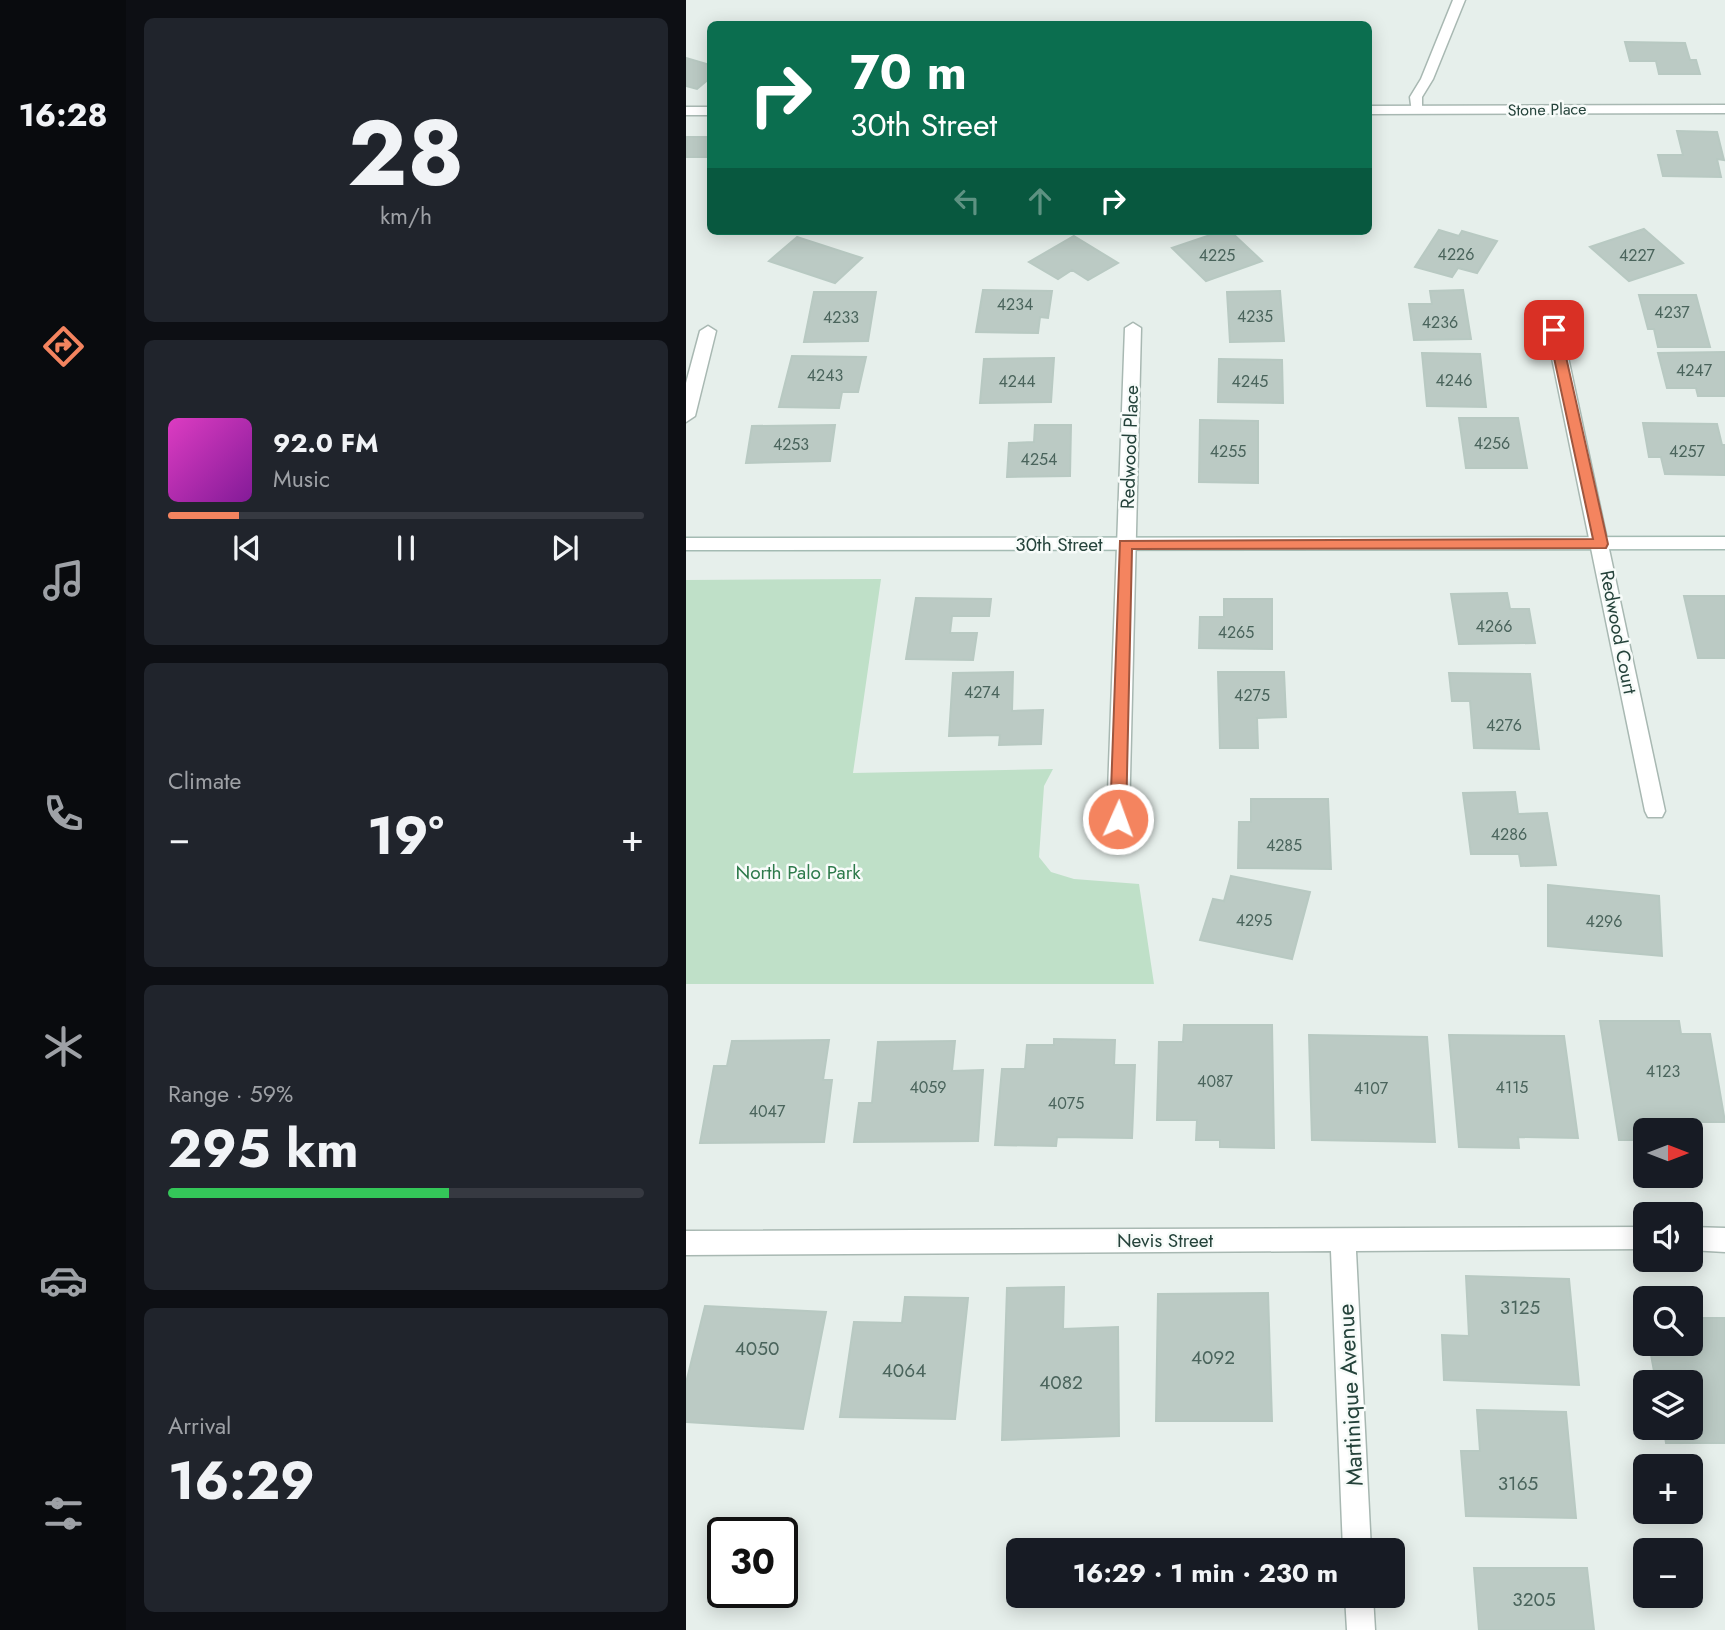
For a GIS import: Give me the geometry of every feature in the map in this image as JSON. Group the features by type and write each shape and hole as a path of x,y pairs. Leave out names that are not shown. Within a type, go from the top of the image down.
{"street":[{"name":"Stone Place","path":"1372,110 1725,109"},
{"path":"686,111 707,111"},
{"name":"Redwood Place","path":"1118,819 1133,328"},
{"name":"Redwood Court","path":"1554,330 1656,811"},
{"path":"686,416 708,331"},
{"name":"30th Street","path":"686,544 1725,543"},
{"name":"Nevis Street","path":"686,1243 1633,1238"},
{"name":"Martinique Avenue","path":"1343,1239 1356,1538"},
{"path":"1703,1239 1725,1240"},
{"path":"1360,1608 1361,1630"}],"lane":[{"path":"1416,110 1416,97 1427,79 1459,0"}],"green space":[{"name":"North Palo Park","path":"881,579 853,773 1053,769 1044,786 1039,857 1051,872 1074,879 1139,884 1154,984 686,984 686,580"}],"building":[{"path":"1625,42 1685,43 1690,60 1696,60 1700,74 1659,74 1656,61 1630,61"},
{"path":"686,58 707,64 707,81 697,89 686,86"},
{"path":"1677,131 1717,132 1724,160 1717,159 1721,177 1663,176 1658,155 1683,155"},
{"path":"687,137 707,137 707,157 686,157"},
{"path":"1644,229 1683,263 1629,281 1590,247"},
{"path":"1439,230 1459,236 1462,231 1497,241 1477,273 1458,268 1452,277 1415,267"},
{"path":"1210,235 1234,235 1262,261 1206,281 1172,248"},
{"path":"1074,236 1118,263 1088,280 1072,270 1058,279 1029,262"},
{"path":"797,237 862,258 835,283 769,261"},
{"path":"983,290 1052,291 1048,318 1040,317 1038,333 976,332"},
{"path":"1463,290 1471,339 1414,340 1409,304 1432,304 1430,291"},
{"path":"1280,291 1284,341 1230,342 1227,292"},
{"path":"814,292 876,292 868,341 804,342"},
{"path":"1639,295 1696,295 1710,347 1658,347 1654,329 1648,329"},
{"path":"1725,352 1725,396 1698,396 1696,388 1667,388 1658,353"},
{"path":"1422,353 1480,354 1486,407 1427,406"},
{"path":"792,356 866,357 858,392 842,392 839,408 779,407"},
{"path":"1054,358 1051,402 980,403 984,359"},
{"path":"1219,359 1282,360 1283,403 1218,402"},
{"path":"1459,418 1518,418 1527,468 1466,468"},
{"path":"1200,420 1258,421 1258,483 1199,482"},
{"path":"1643,423 1717,424 1722,445 1725,445 1725,475 1665,474 1661,457 1649,457"},
{"path":"835,425 830,461 746,463 752,426"},
{"path":"1035,425 1071,425 1070,476 1007,477 1009,443 1034,442"},
{"path":"1507,593 1510,609 1529,609 1535,643 1459,644 1451,594"},
{"path":"1684,596 1725,596 1725,658 1698,658"},
{"path":"916,598 991,599 989,616 952,616 950,633 977,633 973,660 906,659"},
{"path":"1224,599 1272,599 1272,649 1199,648 1200,617 1224,617"},
{"path":"1013,672 1012,711 1043,710 1041,744 999,745 1000,735 949,736 953,673"},
{"path":"1218,672 1284,672 1286,717 1257,718 1258,748 1220,748"},
{"path":"1449,673 1530,674 1539,749 1474,748 1470,701 1452,701"},
{"path":"1515,792 1518,814 1547,813 1556,865 1521,866 1519,854 1471,854 1463,793"},
{"path":"1251,799 1328,799 1331,869 1238,868 1239,822 1251,822"},
{"path":"1231,876 1310,892 1292,959 1200,940 1213,899 1224,901"},
{"path":"1548,885 1659,896 1662,956 1548,946"},
{"path":"1600,1021 1679,1021 1681,1034 1710,1034 1725,1122 1703,1122 1703,1118 1633,1118 1633,1140 1619,1140"},
{"path":"1184,1025 1272,1025 1274,1148 1220,1147 1220,1140 1196,1140 1197,1120 1157,1120 1159,1042 1183,1042"},
{"path":"1309,1035 1427,1037 1435,1142 1312,1140"},
{"path":"1449,1035 1564,1036 1578,1138 1518,1137 1519,1148 1459,1147"},
{"path":"1054,1039 1115,1040 1114,1065 1135,1065 1132,1138 1057,1137 1056,1146 995,1145 1002,1069 1025,1069 1027,1045 1054,1045"},
{"path":"829,1040 823,1080 832,1080 824,1142 700,1143 714,1066 727,1066 732,1041"},
{"path":"955,1041 952,1071 983,1070 978,1141 854,1142 859,1103 872,1103 878,1042"},
{"path":"1466,1276 1569,1279 1579,1385 1444,1380 1442,1335 1469,1336"},
{"path":"1064,1287 1063,1329 1118,1327 1119,1436 1002,1440 1007,1288"},
{"path":"1268,1293 1272,1421 1156,1421 1158,1294"},
{"path":"905,1297 968,1298 955,1419 840,1417 854,1322 902,1323"},
{"path":"705,1306 826,1312 803,1429 686,1422 686,1383"},
{"path":"1703,1318 1725,1318 1725,1443 1666,1443 1666,1440 1703,1440 1703,1370 1654,1370 1651,1356 1703,1356"},
{"path":"1477,1410 1566,1412 1576,1518 1466,1516 1461,1451 1480,1451"},
{"path":"1474,1568 1587,1568 1594,1630 1479,1630"}],"route":[{"path":"1118,819 1125,544 1601,544 1554,330"}]}
